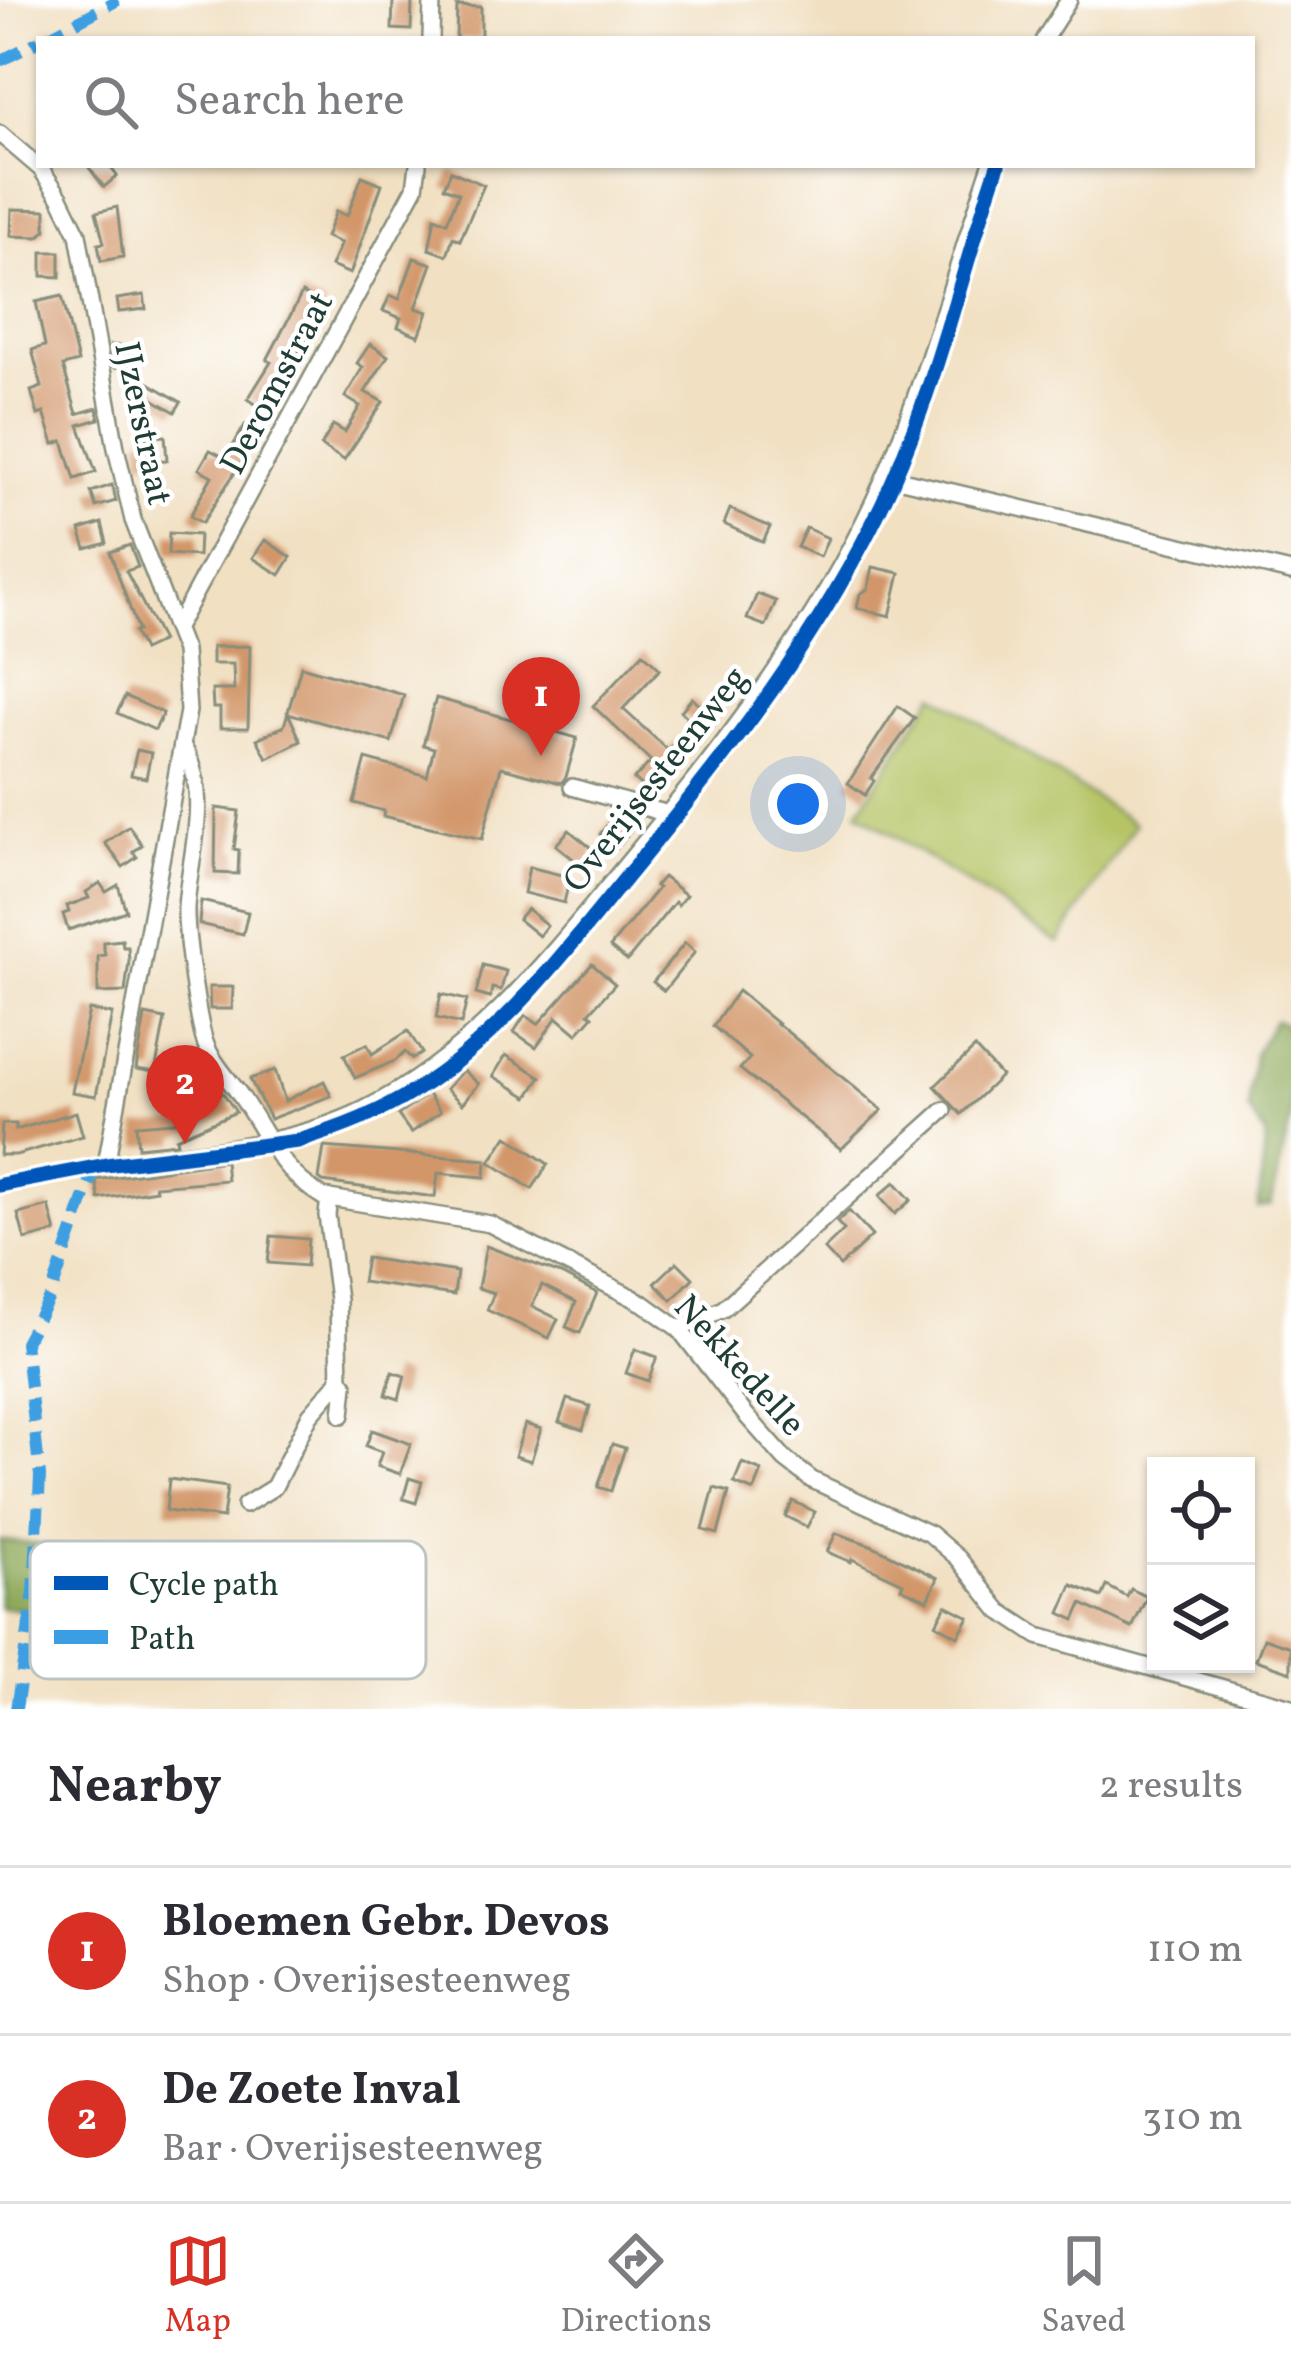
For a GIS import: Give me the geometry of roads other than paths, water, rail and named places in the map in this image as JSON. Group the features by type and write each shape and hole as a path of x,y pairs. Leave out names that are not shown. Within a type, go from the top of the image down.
{"street":[{"path":"431,36 432,0"},
{"path":"1046,36 1069,0"},
{"name":"IJzerstraat","path":"0,134 36,165"},
{"name":"IJzerstraat","path":"40,168 79,234 133,520 184,651 188,710 182,745"},
{"name":"Deromstraat","path":"177,626 415,188 418,168"},
{"name":"Overijsesteenweg","path":"0,1185 266,1143 359,1112 443,1061 480,1031 541,968 668,814 789,653 846,556 885,476 991,168"},
{"path":"885,476 1291,572"},
{"path":"106,1165 182,745"},
{"name":"Nekkedelle","path":"182,745 192,761 198,795 186,911 200,1030 208,1052 251,1112 266,1143 302,1184 328,1198 490,1224 644,1303 679,1329 785,1459 812,1480 930,1534 958,1558 1018,1626 1038,1636 1291,1707"},
{"path":"572,787 668,814"},
{"path":"679,1329 723,1310 944,1110"},
{"path":"245,1505 274,1486 310,1414 340,1380 328,1198"},
{"path":"340,1380 345,1385 342,1415"}],"place":[{"name":"Bloemen Gebr. Devos","path":"541,756"},
{"name":"De Zoete Inval","path":"185,1144"}]}
